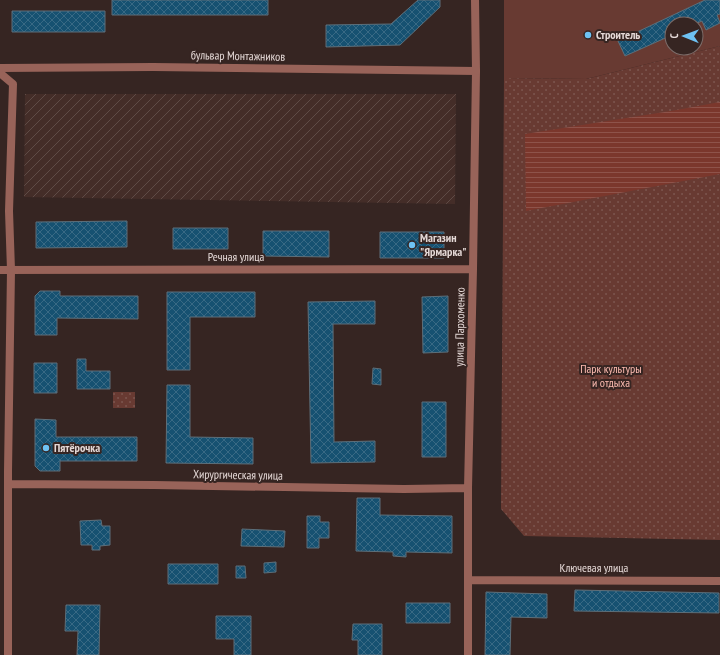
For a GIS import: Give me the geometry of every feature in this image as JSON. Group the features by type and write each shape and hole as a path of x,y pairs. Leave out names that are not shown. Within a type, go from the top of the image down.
{"street":[{"name":"улица Пархоменко","path":"468,655 468,488 476,71 475,0"},
{"name":"бульвар Монтажников","path":"0,68 153,67 476,71"},
{"path":"0,73 14,84 9,211 11,270 8,484 4,574 8,655"},
{"name":"Речная улица","path":"0,270 473,269"},
{"name":"Хирургическая улица","path":"8,484 404,489 468,488"},
{"name":"Ключевая улица","path":"468,580 720,581"}],"shaded area":[{"path":"25,94 456,94 455,204 24,197"},
{"path":"720,102 720,174 526,211 525,134"}],"green space":[{"name":"Строитель","path":"504,0 720,0 720,46 704,50 704,16 664,16 664,56 679,56 586,79 504,78"},
{"name":"Парк культуры и отдыха","path":"720,46 720,540 524,536 501,509 504,78 586,79 679,56 704,56 704,50"},
{"path":"113,392 135,392 135,408 113,408"}],"building":[{"path":"112,0 268,0 268,15 112,15"},
{"path":"418,0 440,0 440,7 400,45 326,47 326,25 391,24"},
{"path":"705,0 720,0 720,14 717,15 720,23 706,30 704,26 704,16 671,16"},
{"path":"12,11 105,11 105,32 12,32"},
{"path":"664,19 664,39 625,56 618,41"},
{"path":"127,221 127,247 36,248 36,222"},
{"path":"173,228 228,228 228,249 173,249"},
{"path":"263,231 329,231 329,257 263,256"},
{"name":"Магазин \"Ярмарка\"","path":"380,232 444,232 444,258 380,258"},
{"path":"40,291 60,291 60,296 138,296 138,319 57,318 57,335 35,335 35,296"},
{"path":"167,292 255,292 255,317 190,317 190,370 167,370"},
{"path":"448,296 448,352 423,353 422,297"},
{"path":"375,301 375,324 333,324 334,442 375,441 375,462 311,463 308,302"},
{"path":"77,359 86,359 86,371 110,371 110,389 77,389"},
{"path":"34,363 57,363 57,393 34,393"},
{"path":"373,368 381,369 381,385 372,384"},
{"path":"167,385 190,385 190,437 253,438 253,464 166,463"},
{"path":"422,402 446,402 446,457 422,457"},
{"path":"35,419 56,420 56,437 137,437 137,461 60,461 60,471 40,471 35,466"},
{"path":"357,498 380,498 380,515 452,516 452,553 406,552 406,557 393,556 393,552 356,551"},
{"path":"307,516 320,516 320,522 329,522 329,538 319,538 319,548 307,548"},
{"path":"101,520 102,526 110,526 110,545 100,546 100,550 92,550 92,545 81,545 80,521"},
{"path":"242,529 285,531 284,547 241,546"},
{"path":"276,562 276,572 264,573 264,563"},
{"path":"168,564 218,564 218,584 168,584"},
{"path":"236,566 245,566 246,578 236,578"},
{"path":"575,590 719,593 719,613 574,611"},
{"path":"486,592 547,594 547,618 511,617 510,655 485,655"},
{"path":"406,603 450,603 450,623 406,623"},
{"path":"66,605 100,605 99,655 77,655 78,631 65,631"},
{"path":"216,616 251,616 251,655 234,655 234,639 216,639"},
{"path":"353,624 382,624 382,655 358,655 358,640 352,640"}],"place":[{"name":"Строитель","path":"588,35"},
{"name":"Магазин \"Ярмарка\"","path":"412,245"},
{"name":"Пятёрочка","path":"46,448"}]}
